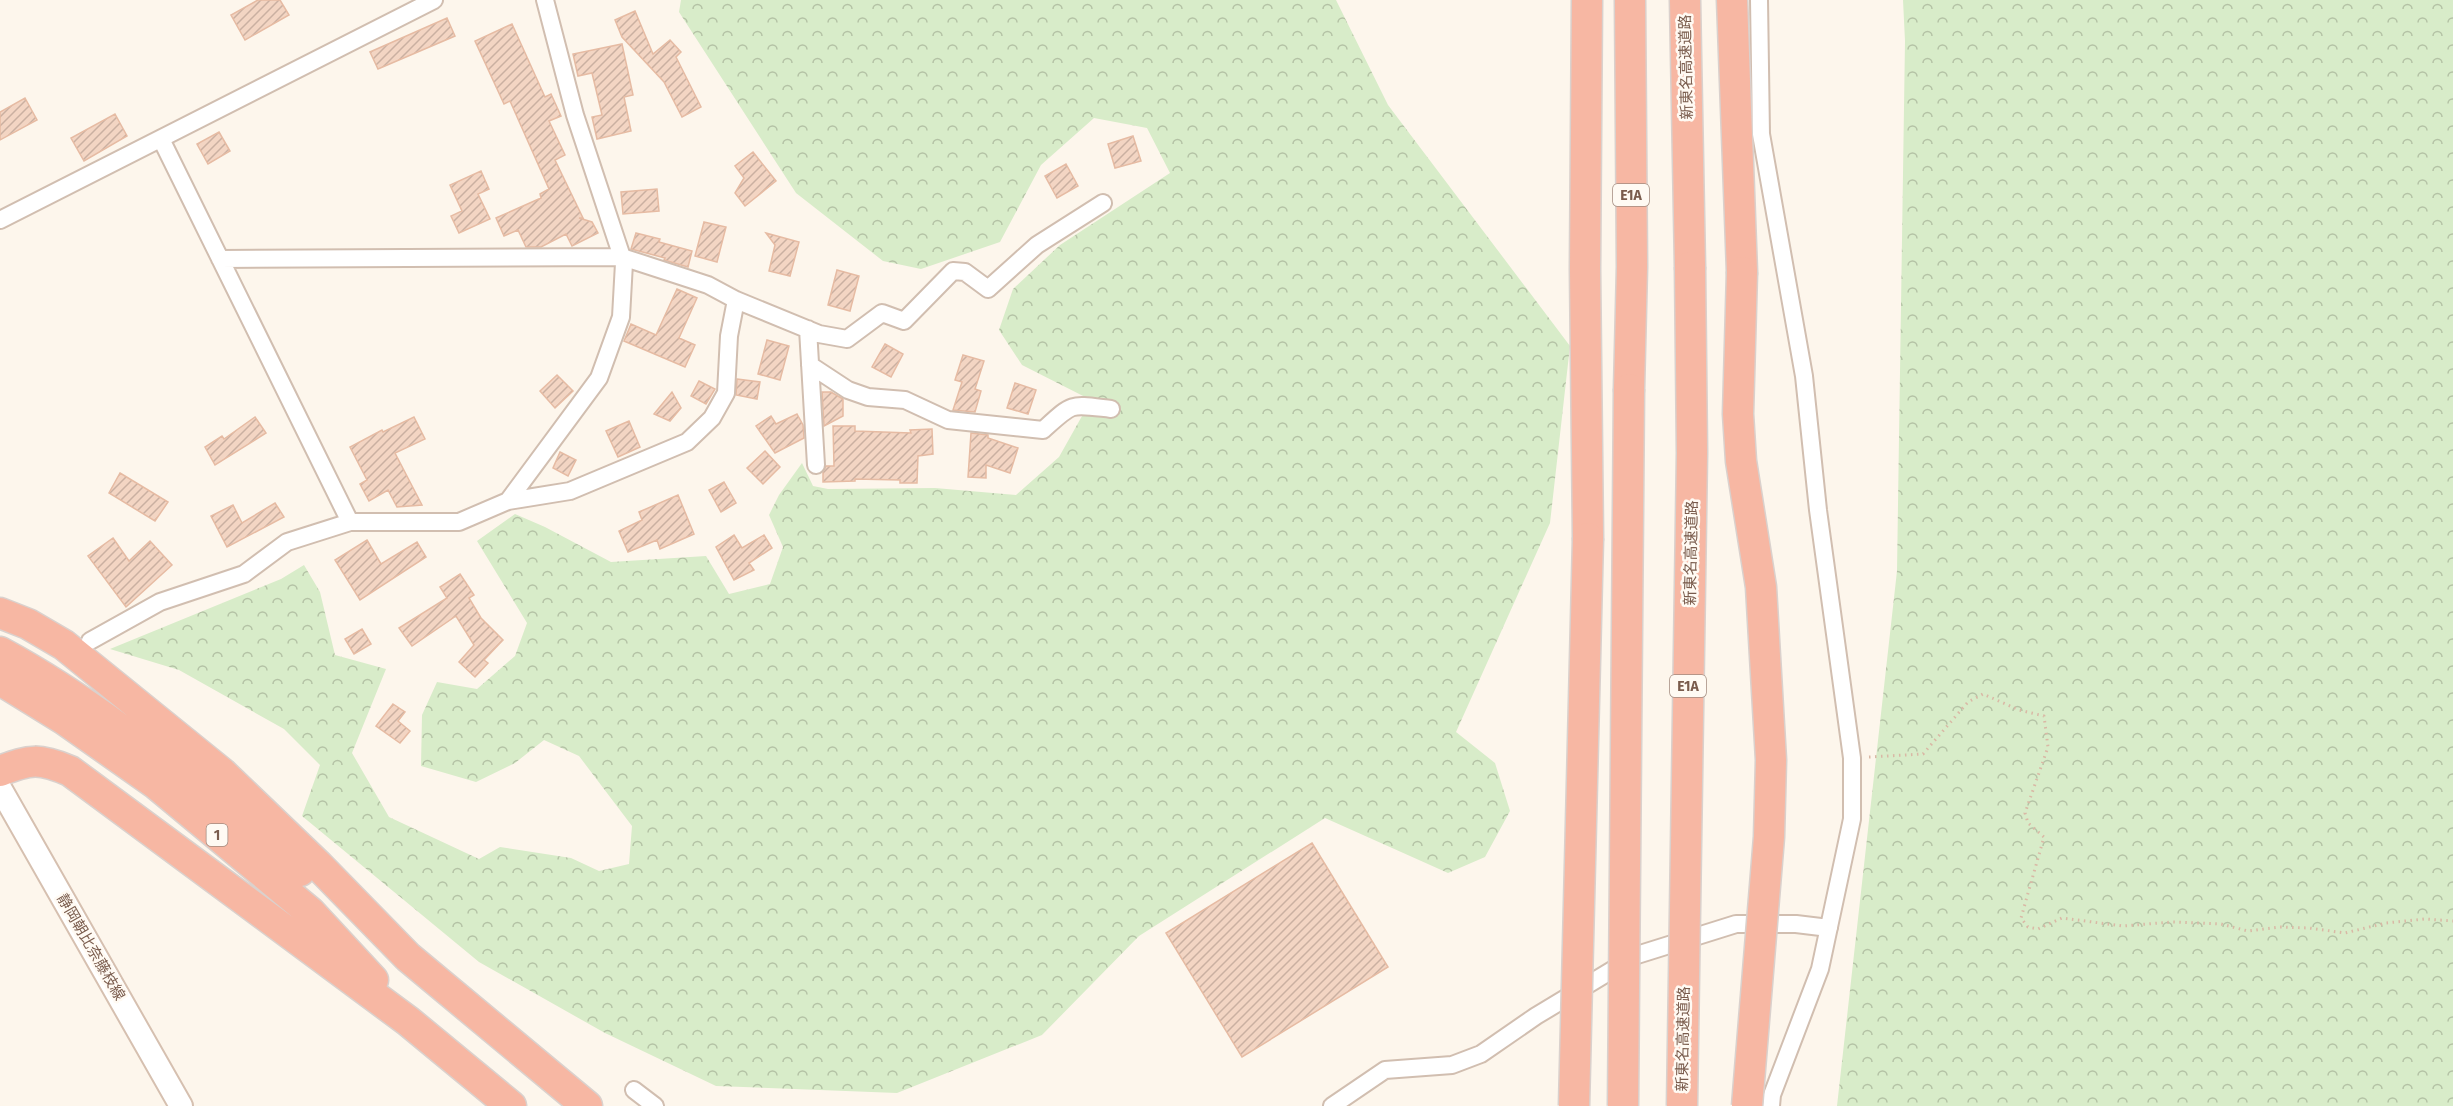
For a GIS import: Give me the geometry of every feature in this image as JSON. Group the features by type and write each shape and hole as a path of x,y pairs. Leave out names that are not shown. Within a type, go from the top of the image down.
{"highway":[{"path":"1574,1106 1588,538 1585,269 1587,0"},
{"name":"E1A","path":"1623,1106 1632,267 1629,0"},
{"name":"新東名高速道路","path":"1682,1106 1692,453 1685,0"},
{"path":"1732,0 1742,272 1738,414 1741,461 1761,587 1771,760 1769,837 1747,1106"},
{"path":"0,613 28,624 64,645 222,773 319,866 408,957"},
{"path":"0,652 70,693 129,735 408,957 587,1106"},
{"name":"1","path":"0,680 65,720 156,784 310,912 341,942 408,1021"},
{"path":"0,771 23,762 47,761 70,771 408,1021 511,1106"}],"main road":[{"name":"静岡朝比奈藤枝線","path":"0,788 181,1106"}],"street":[{"path":"0,220 434,0"},
{"path":"508,501 599,378 621,317 624,263 575,115 545,0"},
{"path":"1760,0 1761,134 1804,376 1818,510 1852,758 1851,819 1820,969 1772,1095 1771,1106"},
{"path":"161,139 350,522"},
{"path":"220,259 622,256 708,285 736,300 808,330 847,339 882,313 904,321 953,271 965,272 988,289 1037,245 1103,203"},
{"path":"90,641 160,602 244,574 287,542 350,522 459,522 508,501 570,491 687,442 712,418 726,393 729,336 736,300"},
{"path":"808,330 816,465"},
{"path":"810,365 848,390 868,398 905,400 948,420 1043,430 1068,408 1076,405 1111,410"},
{"path":"1332,1106 1385,1070 1452,1065 1481,1054 1536,1016 1637,955 1736,924 1796,924 1828,928"},
{"path":"634,1090 656,1106"}],"path":[{"path":"1852,758 1923,754 1968,702 1983,694 2019,710 2044,716 2048,747 2025,813 2028,823 2043,837 2021,918 2028,927 2038,929 2062,918 2123,926 2172,922 2221,924 2248,931 2280,927 2345,933 2386,922 2425,919 2453,921"}],"green space":[{"path":"681,0 1336,0 1388,105 1570,346 1550,523 1456,732 1495,763 1510,811 1485,857 1448,873 1325,818 1139,936 1042,1035 897,1093 716,1086 605,1033 479,962 302,816 320,765 284,729 179,670 110,649 281,579 304,565 320,592 335,655 386,669 352,753 389,817 479,859 500,847 571,858 599,871 629,864 632,826 579,756 544,740 515,763 476,782 421,766 422,715 437,682 477,689 515,656 527,623 477,541 515,514 611,562 706,556 729,594 770,584 783,547 769,515 779,495 802,463 813,486 828,489 935,488 1016,495 1059,457 1091,400 1022,365 999,330 1013,289 1060,245 1170,173 1147,128 1094,118 1041,165 1000,242 921,269 883,261 796,193 679,12"},
{"path":"1903,0 2453,0 2453,1106 1837,1106 1897,571 1905,41"}],"building":[{"path":"258,0 280,0 289,15 245,40 231,15"},
{"path":"635,11 653,54 670,40 681,52 676,57 701,107 682,117 664,82 622,37 615,20"},
{"path":"447,18 455,36 378,69 370,52"},
{"path":"512,24 545,97 551,94 561,116 549,121 565,155 555,160 583,218 579,218 592,222 598,233 572,246 566,234 541,247 526,247 518,230 504,236 496,218 541,198 540,194 549,189 510,101 504,104 475,41"},
{"path":"622,44 633,95 624,97 631,131 597,139 592,117 602,115 592,73 578,76 573,54"},
{"path":"25,98 37,120 0,140 0,112"},
{"path":"115,114 127,136 84,161 71,138"},
{"path":"219,132 230,151 208,164 197,144"},
{"path":"1133,136 1141,161 1115,168 1108,144"},
{"path":"753,152 776,181 745,206 735,193 744,178 735,166"},
{"path":"1066,164 1078,186 1057,198 1045,176"},
{"path":"481,171 489,189 478,194 490,219 459,233 451,216 462,211 450,185"},
{"path":"657,189 659,211 623,214 621,192"},
{"path":"704,222 726,227 717,262 695,256"},
{"path":"636,233 692,251 688,267 631,249"},
{"path":"766,233 799,242 790,276 769,271 775,245"},
{"path":"837,270 859,276 850,311 828,305"},
{"path":"677,289 697,298 679,338 695,345 685,367 624,341 631,324 656,335"},
{"path":"767,340 789,346 780,380 758,374"},
{"path":"885,344 903,354 891,377 872,367"},
{"path":"963,355 984,361 975,389 981,391 975,412 953,410 962,382 955,380"},
{"path":"557,375 573,391 555,408 540,391"},
{"path":"737,379 760,382 757,399 736,395"},
{"path":"699,381 715,389 706,404 691,396"},
{"path":"1015,383 1036,390 1028,414 1007,408"},
{"path":"672,392 681,408 670,421 654,414"},
{"path":"822,392 831,392 843,399 843,416 824,426"},
{"path":"797,414 803,425 804,438 775,453 756,426 771,416 776,424"},
{"path":"255,417 266,433 215,465 205,447 222,436 224,439"},
{"path":"414,417 425,439 395,453 422,505 397,507 388,490 369,501 360,484 367,480 350,447 382,430 383,432"},
{"path":"629,421 640,447 618,457 606,431"},
{"path":"833,426 855,426 855,431 911,433 910,430 932,429 933,454 918,456 917,483 900,483 900,480 855,479 855,481 823,482 823,472 826,466 834,466"},
{"path":"971,433 988,435 988,438 1018,448 1010,473 986,465 986,478 968,477"},
{"path":"765,451 780,467 763,484 747,468"},
{"path":"560,452 576,460 568,476 553,468"},
{"path":"120,473 168,502 155,521 109,493"},
{"path":"724,482 736,503 721,512 709,490"},
{"path":"678,495 694,534 660,549 657,540 628,552 619,531 642,520 639,512"},
{"path":"275,503 284,517 227,547 211,516 233,505 242,523"},
{"path":"734,535 742,548 764,535 772,548 749,563 754,570 734,580 716,547"},
{"path":"113,538 129,561 150,541 172,565 126,607 88,556"},
{"path":"367,540 381,564 417,542 426,557 360,600 335,560"},
{"path":"460,574 474,595 469,598 481,618 503,640 484,660 488,663 475,677 459,662 474,645 456,616 412,646 399,628 447,598 440,587"},
{"path":"362,629 371,644 354,654 345,639"},
{"path":"393,704 405,712 398,721 410,731 400,743 376,726"},
{"path":"1312,843 1388,967 1242,1057 1166,933"}]}
